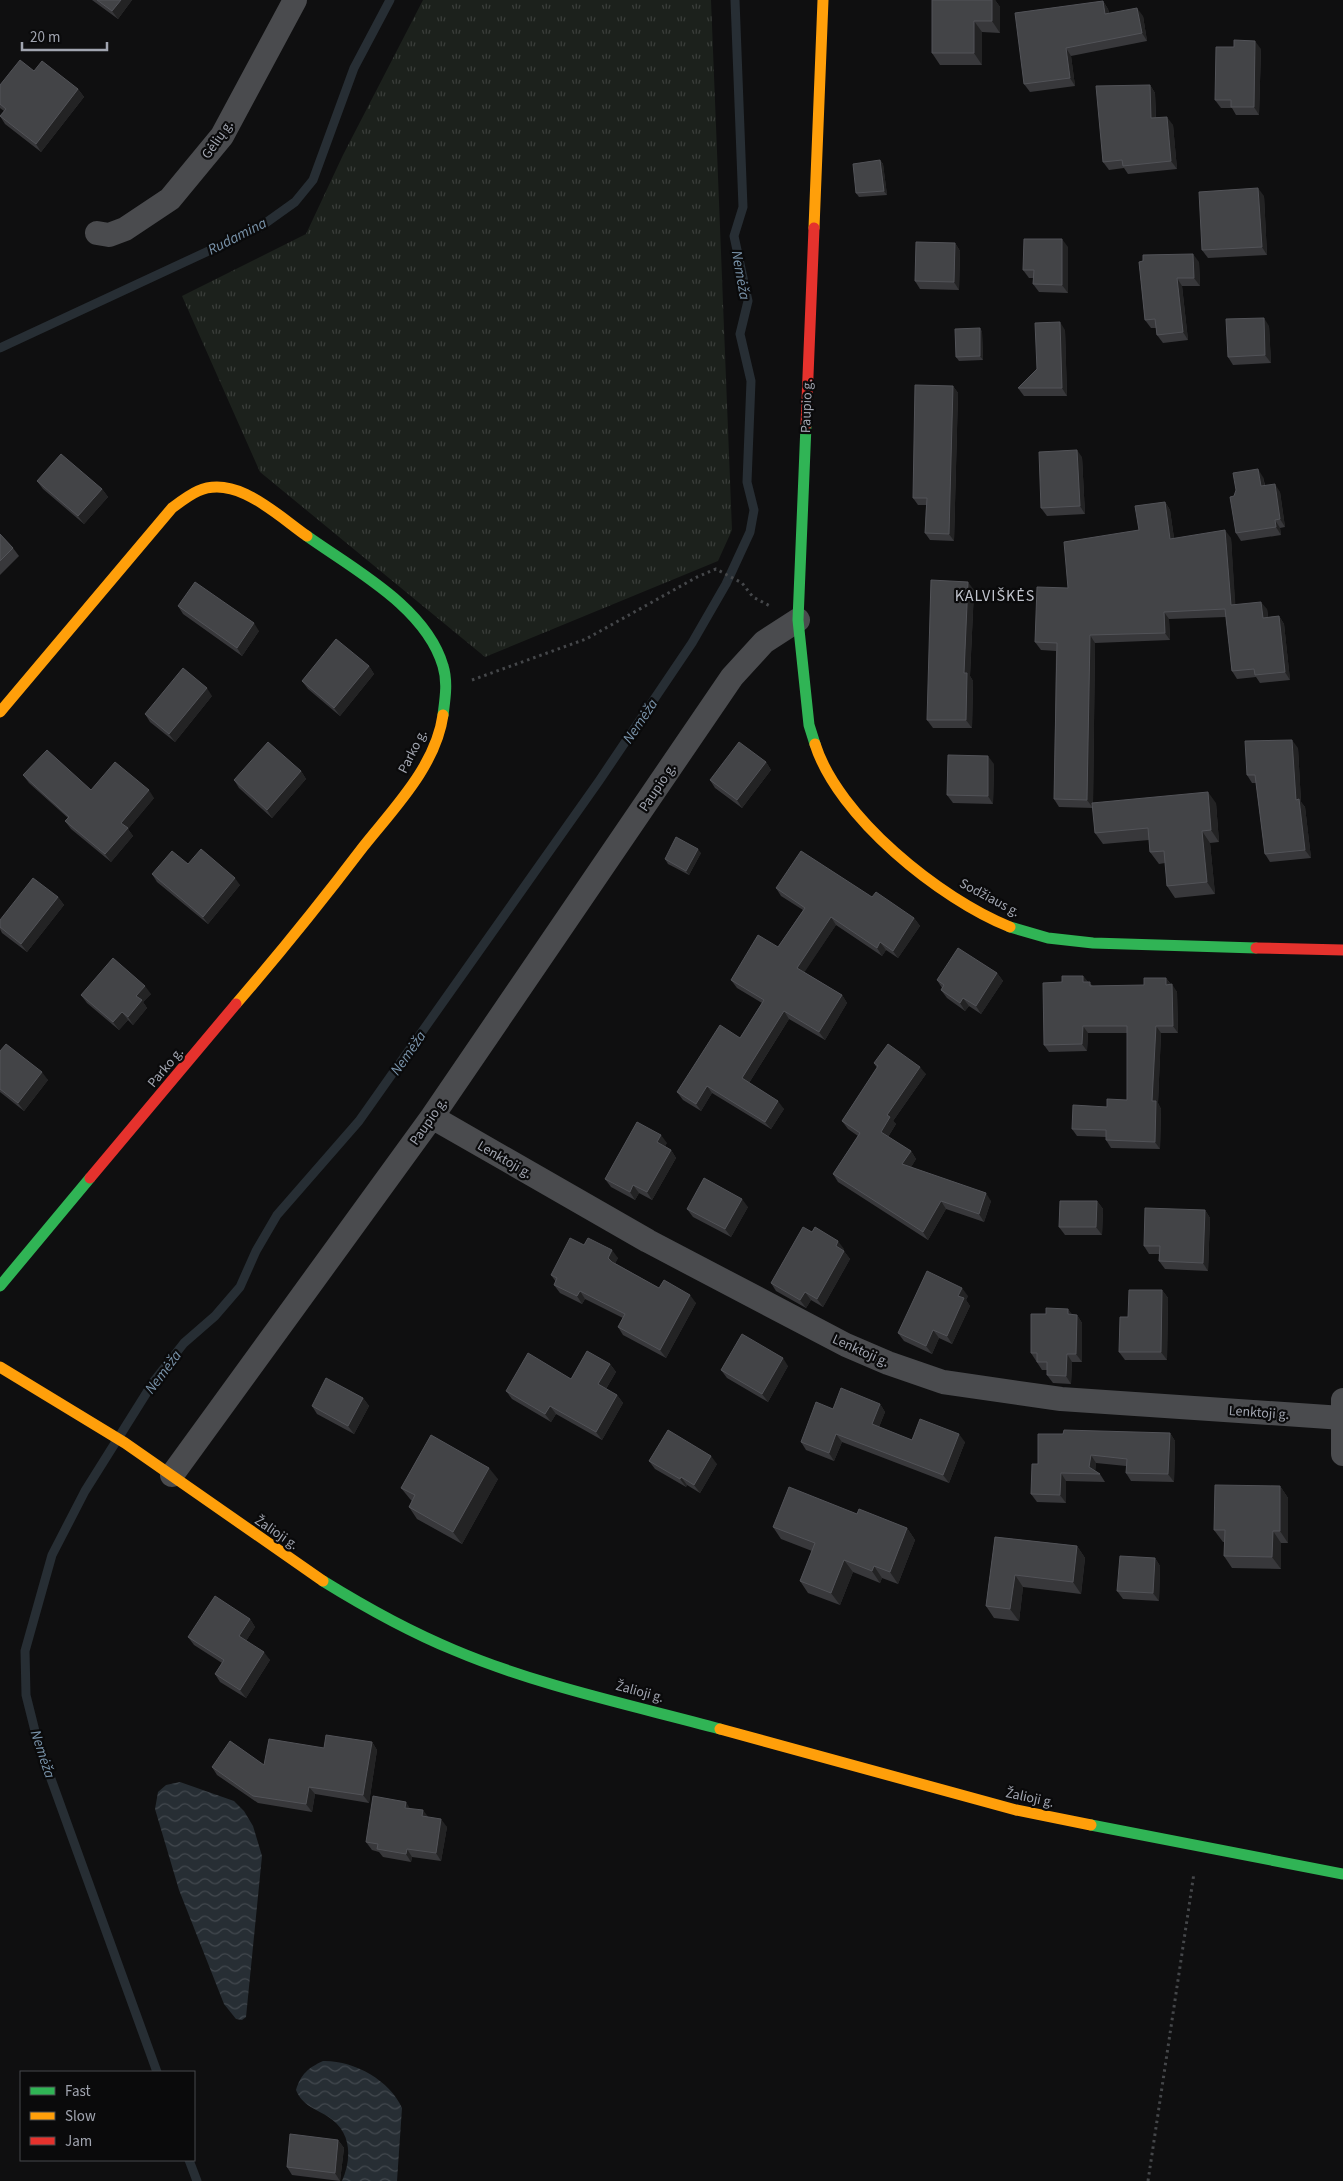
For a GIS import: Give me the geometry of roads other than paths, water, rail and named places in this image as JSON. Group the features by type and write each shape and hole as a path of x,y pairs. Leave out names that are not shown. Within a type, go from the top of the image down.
{"street":[{"name":"Gėlių g.","path":"96,233 109,235 125,229 170,199 222,136 295,0"},
{"name":"Paupio g.","path":"172,1475 432,1117 732,677 764,642 798,620 823,0"},
{"name":"Parko g.","path":"0,712 172,508 197,490 215,486 234,489 258,502 387,592 410,612 433,644 442,666 446,692 442,722 432,752 411,785 297,933 0,1286"},
{"name":"Sodžiaus g.","path":"798,620 809,725 821,763 844,798 876,836 910,865 965,903 1008,926 1048,938 1093,943 1343,950"},
{"name":"Lenktoji g.","path":"432,1117 648,1241 846,1345 888,1363 943,1382 1061,1399 1343,1418"},
{"name":"Žalioji g.","path":"0,1366 102,1428 172,1475 226,1516 328,1584 441,1645 491,1664 1016,1810 1343,1874"},
{"path":"1343,1400 1343,1454"}],"water":[{"path":"180,1782 234,1801 244,1811 253,1826 262,1856 246,2017 242,2020 236,2019 224,2004 179,1890 155,1809 158,1792 166,1785"},
{"path":"323,2061 346,2064 358,2068 380,2081 396,2098 402,2108 397,2181 342,2181 347,2163 348,2146 341,2129 327,2116 305,2103 296,2090 306,2072"}],"waterway":[{"name":"Rudamina","path":"0,348 260,227 295,202 313,180 354,68 390,0"},
{"name":"Nemėža","path":"157,2071 38,1743 26,1695 25,1651 52,1555 85,1491 154,1381 184,1343 215,1316 240,1287 256,1251 277,1215 359,1121 599,781 692,643 726,584 750,532 754,510 747,482 751,381 740,334 748,301 734,236 743,207 735,0"},
{"name":"Nemėža","path":"189,2161 197,2181"}],"district":[{"name":"KALVIŠKĖS","path":"995,595"}]}
